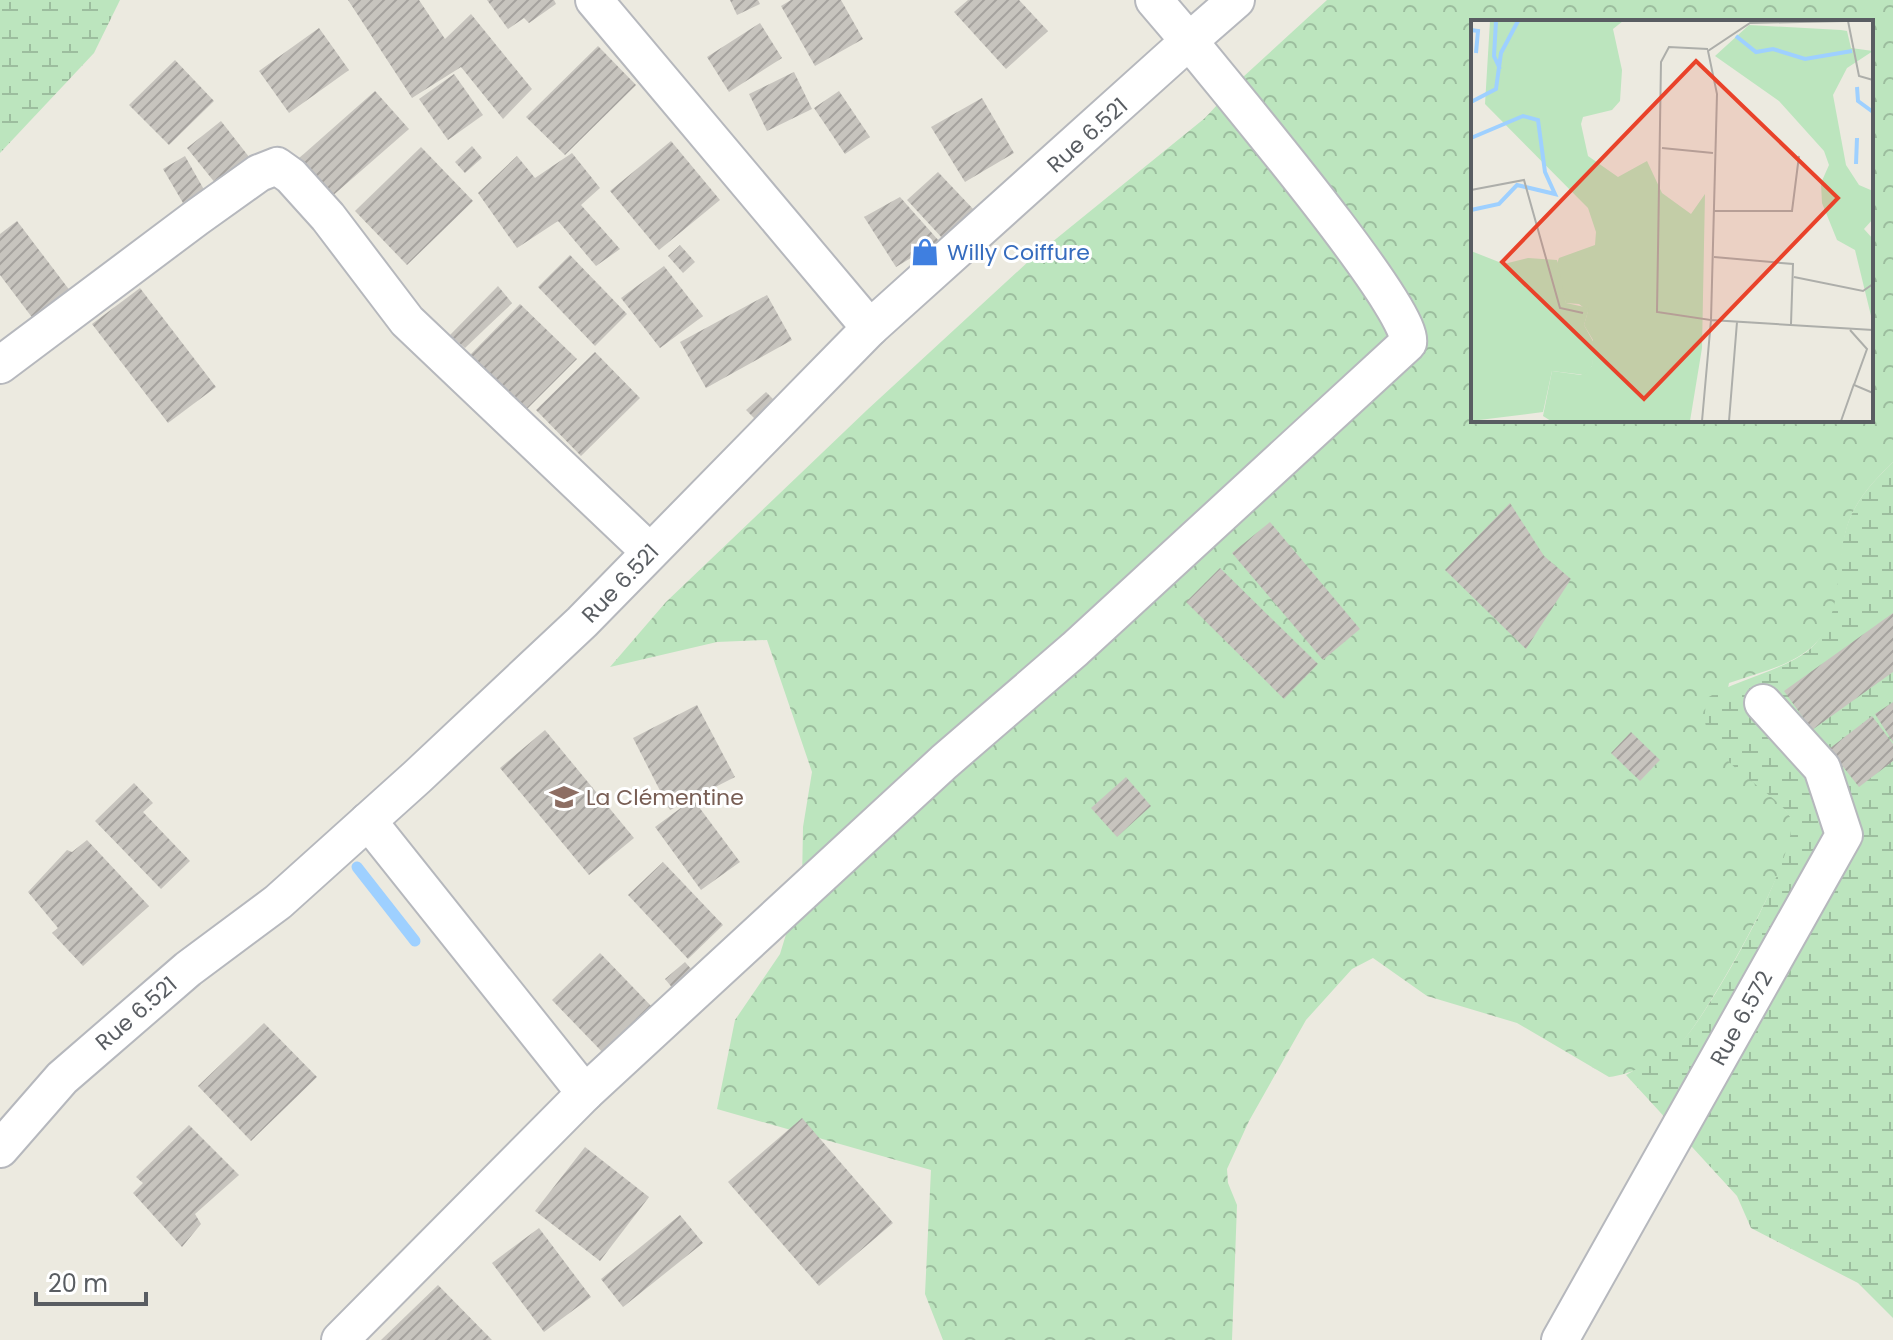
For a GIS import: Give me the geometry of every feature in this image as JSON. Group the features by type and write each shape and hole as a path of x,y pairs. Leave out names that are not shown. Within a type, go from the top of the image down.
{"street":[{"path":"594,0 870,328"},
{"path":"340,1340 585,1093 944,762 1075,649 1408,343 1410,336 1402,317 1363,260 1154,0"},
{"name":"Rue 6.521","path":"0,1149 62,1078 188,969 278,902 368,821 582,622 870,328 1236,0"},
{"path":"0,365 196,218 259,173 277,166 291,176 328,217 407,321 650,552"},
{"name":"Rue 6.572","path":"1560,1340 1844,835 1822,768 1763,703"},
{"path":"368,821 585,1093"}],"green space":[{"path":"0,0 120,0 94,53 0,153"},
{"path":"1327,0 1893,0 1893,462 1866,492 1850,517 1835,605 1824,633 1814,645 1795,658 1729,683 1717,746 1782,805 1793,823 1791,840 1748,936 1709,1004 1680,1044 1646,1065 1609,1077 1517,1023 1427,996 1373,958 1352,969 1306,1020 1249,1121 1227,1169 1228,1183 1237,1205 1232,1340 943,1340 925,1294 931,1170 717,1109 735,1020 780,954 802,882 803,827 812,772 767,640 717,642 610,667 666,602 867,410 1030,260 1205,118 1243,77"},
{"path":"1893,462 1893,1318 1858,1283 1751,1228 1737,1196 1626,1075 1673,1049 1692,1030 1750,934 1791,834 1790,817 1786,811 1714,744 1705,722 1707,698 1795,659 1816,643 1825,630 1835,602 1843,541 1851,516 1866,491"}],"building":[{"path":"348,0 419,0 445,39 471,14 532,89 503,119 461,67 412,98"},
{"path":"487,0 554,0 556,4 529,23 524,18 508,29"},
{"path":"730,0 758,0 760,4 737,15"},
{"path":"791,0 841,0 863,39 815,66 781,6"},
{"path":"968,0 1019,0 1048,31 1006,69 954,12"},
{"path":"760,23 782,58 729,92 707,57"},
{"path":"319,28 349,70 289,113 259,71"},
{"path":"598,46 636,85 565,155 526,117"},
{"path":"175,60 214,101 169,145 129,105"},
{"path":"794,72 812,109 767,131 749,94"},
{"path":"454,74 483,115 448,140 419,99"},
{"path":"375,91 409,129 330,198 297,160"},
{"path":"839,91 870,137 845,154 814,108"},
{"path":"982,98 1014,153 965,182 931,127"},
{"path":"221,121 253,162 220,189 187,148"},
{"path":"671,141 720,200 659,250 610,191"},
{"path":"472,146 482,158 465,173 455,162"},
{"path":"421,147 473,201 407,265 355,211"},
{"path":"572,153 600,188 581,205 620,249 596,266 558,221 517,248 478,193 517,156 535,178"},
{"path":"185,156 207,195 186,208 163,169"},
{"path":"938,172 975,211 944,240 907,200"},
{"path":"900,197 939,241 896,267 864,217"},
{"path":"17,221 74,296 37,324 0,275 0,234"},
{"path":"680,245 695,262 683,273 668,256"},
{"path":"570,255 627,314 595,346 538,287"},
{"path":"664,266 703,316 660,348 621,298"},
{"path":"498,286 512,303 465,348 450,335"},
{"path":"140,288 216,387 168,423 92,324"},
{"path":"767,295 792,340 706,388 680,342"},
{"path":"520,304 577,359 526,410 470,355"},
{"path":"595,352 640,398 581,456 536,410"},
{"path":"766,392 781,407 762,426 746,410"},
{"path":"1510,503 1544,556 1571,579 1526,649 1445,570"},
{"path":"1270,522 1360,629 1323,660 1232,553"},
{"path":"1220,568 1318,664 1284,699 1186,602"},
{"path":"1893,613 1893,672 1812,730 1784,691"},
{"path":"1893,702 1893,742 1875,714"},
{"path":"697,705 735,777 670,810 633,738"},
{"path":"1872,716 1893,744 1893,761 1859,787 1829,749"},
{"path":"545,730 634,838 589,875 500,768"},
{"path":"1631,732 1660,760 1640,781 1611,753"},
{"path":"1126,777 1151,806 1117,837 1091,808"},
{"path":"134,783 153,803 143,812 190,861 161,889 95,821"},
{"path":"693,799 740,862 701,890 655,827"},
{"path":"87,840 149,906 83,966 52,933 58,928 28,892 67,850 72,852"},
{"path":"663,862 723,925 688,959 628,895"},
{"path":"600,953 655,1010 607,1057 552,1000"},
{"path":"685,962 699,978 679,996 665,979"},
{"path":"264,1023 317,1077 251,1141 198,1086"},
{"path":"802,1118 893,1223 819,1286 728,1182"},
{"path":"189,1125 239,1175 195,1214 201,1224 182,1247 133,1193 143,1183 136,1177"},
{"path":"585,1147 649,1197 600,1261 535,1211"},
{"path":"680,1215 703,1243 623,1307 601,1279"},
{"path":"539,1228 591,1297 544,1332 492,1263"},
{"path":"438,1285 492,1340 381,1340"}],"waterway":[{"path":"357,867 415,941"}],"place":[{"name":"Willy Coiffure","path":"925,252"},
{"name":"La Clémentine","path":"564,797"}]}
